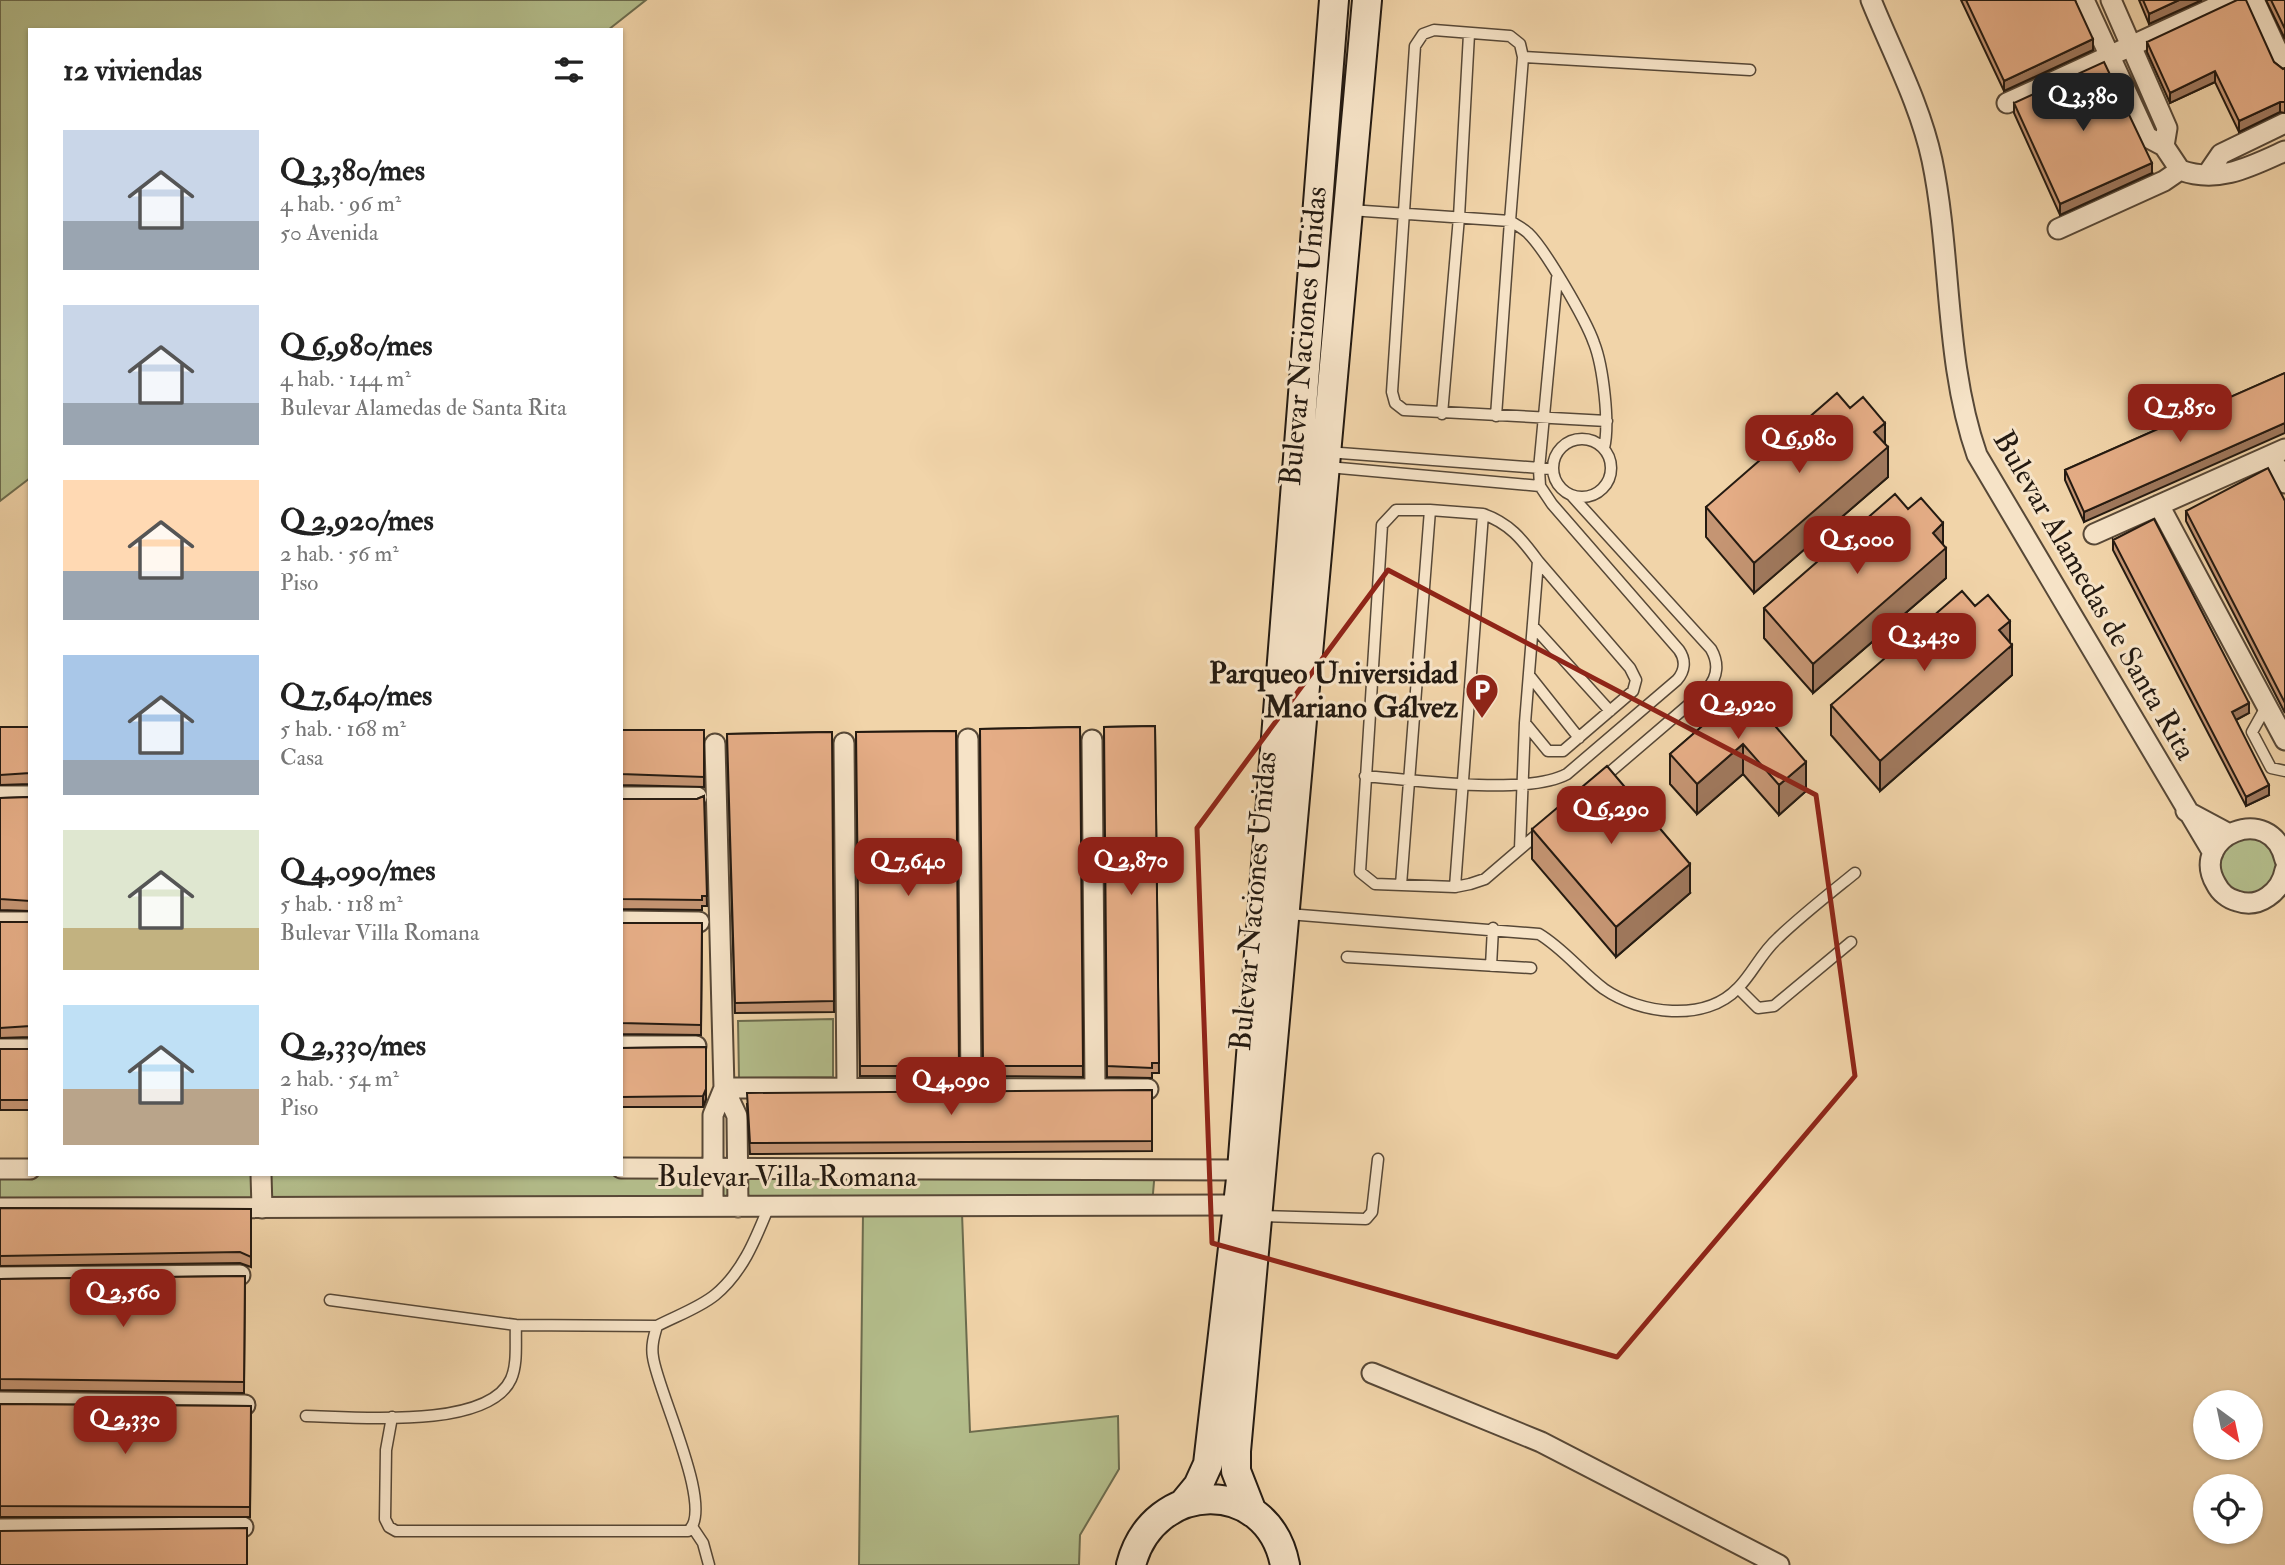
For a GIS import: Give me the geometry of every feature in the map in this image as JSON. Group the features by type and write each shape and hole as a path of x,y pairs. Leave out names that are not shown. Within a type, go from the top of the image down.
{"main road":[{"name":"Bulevar Naciones Unidas","path":"1252,1512 1236,1471 1248,1210 1242,1170 1334,0"},
{"name":"Bulevar Naciones Unidas","path":"1184,1503 1198,1486 1208,1464 1248,1210 1285,914 1367,0"},
{"path":"1131,1565 1143,1534 1154,1520 1184,1503 1219,1499 1252,1512 1272,1530 1286,1565"}],"street":[{"name":"Bulevar Alamedas de Santa Rita","path":"1871,0 1930,149 1941,218 1962,403 1976,455 2185,811 2213,853"},
{"path":"2084,0 2147,137 2164,146 2180,170"},
{"path":"2110,0 2168,128 2164,146"},
{"path":"2007,103 2231,0"},
{"path":"2254,0 2285,67"},
{"path":"2208,173 2221,154 2285,123"},
{"path":"2059,229 2164,181 2180,170 2231,176 2285,151"},
{"path":"2094,534 2278,453 2285,483"},
{"path":"2160,505 2285,740"},
{"path":"968,739 971,1087"},
{"path":"1092,740 1096,1087"},
{"path":"844,743 847,1088"},
{"path":"715,744 724,1088 737,1116 738,1207"},
{"path":"0,796 28,796"},
{"path":"623,797 697,797"},
{"path":"2185,811 2229,834"},
{"path":"2239,829 2260,830 2270,835 2284,867 2261,901 2237,902 2218,888 2212,877 2213,853 2229,834 2239,829"},
{"path":"623,921 699,922"},
{"path":"0,922 28,922"},
{"path":"623,1046 696,1046"},
{"path":"0,1049 28,1049"},
{"path":"724,1088 1148,1089"},
{"path":"713,1206 713,1115 724,1088"},
{"name":"Bulevar Villa Romana","path":"623,1168 1242,1170"},
{"path":"0,1169 28,1169"},
{"path":"261,1176 262,1208"},
{"name":"Bulevar Villa Romana","path":"0,1208 769,1206 1248,1210"},
{"path":"0,1277 240,1275"},
{"path":"1372,1373 1541,1442 1779,1565"},
{"path":"0,1402 246,1405"},
{"path":"0,1529 243,1527"}],"lane":[{"path":"1496,416 1523,57 1520,44 1510,36 1434,30 1423,34 1415,46 1406,214 1392,392 1395,403 1404,410 1442,414 1608,421"},
{"path":"1442,414 1459,217 1469,34"},
{"path":"1523,57 1750,70"},
{"path":"1348,210 1510,221 1527,232 1539,246 1586,323 1596,346 1608,421 1604,448 1611,466 1606,484 1591,496 1572,496"},
{"path":"1365,776 1461,783 1548,782 1567,774 1677,680 1684,664 1679,650 1552,504 1540,486 1539,469 1558,278"},
{"path":"1593,786 1707,689 1715,677 1716,663 1711,649 1572,496 1557,483 1553,469 1556,455 1569,442 1588,439 1604,448"},
{"path":"1326,459 1553,469"},
{"path":"1326,459 1540,486"},
{"path":"1525,723 1553,754 1563,751 1633,691 1634,674 1513,530 1500,520 1483,514 1396,510 1382,525 1360,872 1375,884 1455,887 1485,879 1551,822"},
{"path":"1401,885 1407,779 1430,510"},
{"path":"1455,887 1483,514"},
{"path":"1520,849 1521,784 1538,561"},
{"path":"1533,626 1610,711"},
{"path":"1529,675 1579,738"},
{"path":"2267,706 2252,732 2271,768 2285,771"},
{"path":"1285,914 1539,934 1554,943 1605,989 1630,1002 1668,1011 1697,1010 1722,1001 1738,988 1776,939 1855,873"},
{"path":"1491,966 1493,929"},
{"path":"1738,988 1758,1008 1774,1006 1851,943"},
{"path":"1347,957 1531,968"},
{"path":"1248,1210 1366,1219 1372,1212 1378,1159"},
{"path":"330,1300 516,1325 657,1326 714,1296 724,1286 753,1245 769,1206"},
{"path":"306,1416 392,1417 440,1414 479,1406 497,1396 514,1370 516,1325"},
{"path":"392,1417 387,1450 386,1519 389,1527 396,1531 684,1533 692,1528 696,1519 693,1487 653,1359 657,1326"},
{"path":"692,1528 703,1543 709,1565"}],"highlighted area":[{"path":"1388,570 1816,795 1855,1076 1617,1357 1212,1243 1197,828"}],"green space":[{"path":"0,0 646,0 611,28 28,28 28,480 0,501"},
{"path":"2248,838 2259,840 2268,846 2274,855 2274,877 2268,886 2259,892 2248,894 2237,892 2228,886 2222,877 2220,866 2222,855 2228,846 2237,840"},
{"path":"833,1019 833,1077 739,1078 738,1021"},
{"path":"0,1169 28,1174 28,1176 623,1176 623,1172 1155,1170 1152,1205 0,1208"},
{"path":"863,1213 962,1213 970,1432 1118,1416 1119,1469 1080,1535 1079,1565 859,1565"}],"building":[{"path":"1966,0 2075,0 2093,39 2004,81"},
{"path":"2143,0 2179,0 2149,14"},
{"path":"2237,0 2246,0 2274,62 2285,68 2285,102 2239,121 2215,71 2170,93 2147,42"},
{"path":"2271,0 2285,0 2285,29"},
{"path":"2104,62 2152,163 2060,204 2014,103"},
{"path":"2285,373 2285,423 2084,512 2065,470"},
{"path":"1837,393 1850,408 1863,397 1885,423 1874,432 1888,447 1754,563 1706,507"},
{"path":"2268,468 2285,501 2285,703 2186,511"},
{"path":"1895,494 1908,509 1921,498 1943,523 1933,533 1946,548 1813,664 1764,608"},
{"path":"2154,519 2249,703 2232,712 2269,785 2246,797 2113,540"},
{"path":"1962,591 1975,606 1988,595 2010,621 1999,630 2012,645 1880,761 1831,705"},
{"path":"1741,686 1806,762 1779,785 1743,744 1697,784 1670,754 1716,714 1713,710"},
{"path":"1155,726 1159,1063 1152,1063 1152,1068 1107,1066 1104,727"},
{"path":"0,727 28,727 28,773 0,775"},
{"path":"1080,727 1083,1066 983,1066 980,729"},
{"path":"623,730 704,730 704,777 623,774"},
{"path":"956,731 959,1066 860,1066 856,732"},
{"path":"832,732 834,1001 735,1003 727,734"},
{"path":"1607,766 1690,864 1616,927 1532,829"},
{"path":"704,796 707,896 702,896 702,900 623,899 623,799 697,799"},
{"path":"28,797 28,901 0,899 0,798"},
{"path":"0,922 28,922 28,1026 0,1028"},
{"path":"623,923 702,923 701,1025 623,1023"},
{"path":"706,1047 706,1089 703,1096 623,1097 623,1048"},
{"path":"0,1049 28,1049 28,1100 0,1100"},
{"path":"1152,1090 1152,1141 750,1143 747,1093"},
{"path":"0,1208 251,1209 251,1257 240,1252 0,1256"},
{"path":"245,1276 244,1382 0,1379 0,1279"},
{"path":"0,1404 251,1406 250,1507 0,1506"},
{"path":"247,1528 247,1565 0,1565 0,1531"}],"place":[{"name":"Parqueo Universidad Mariano Gálvez","path":"1482,720"}]}
